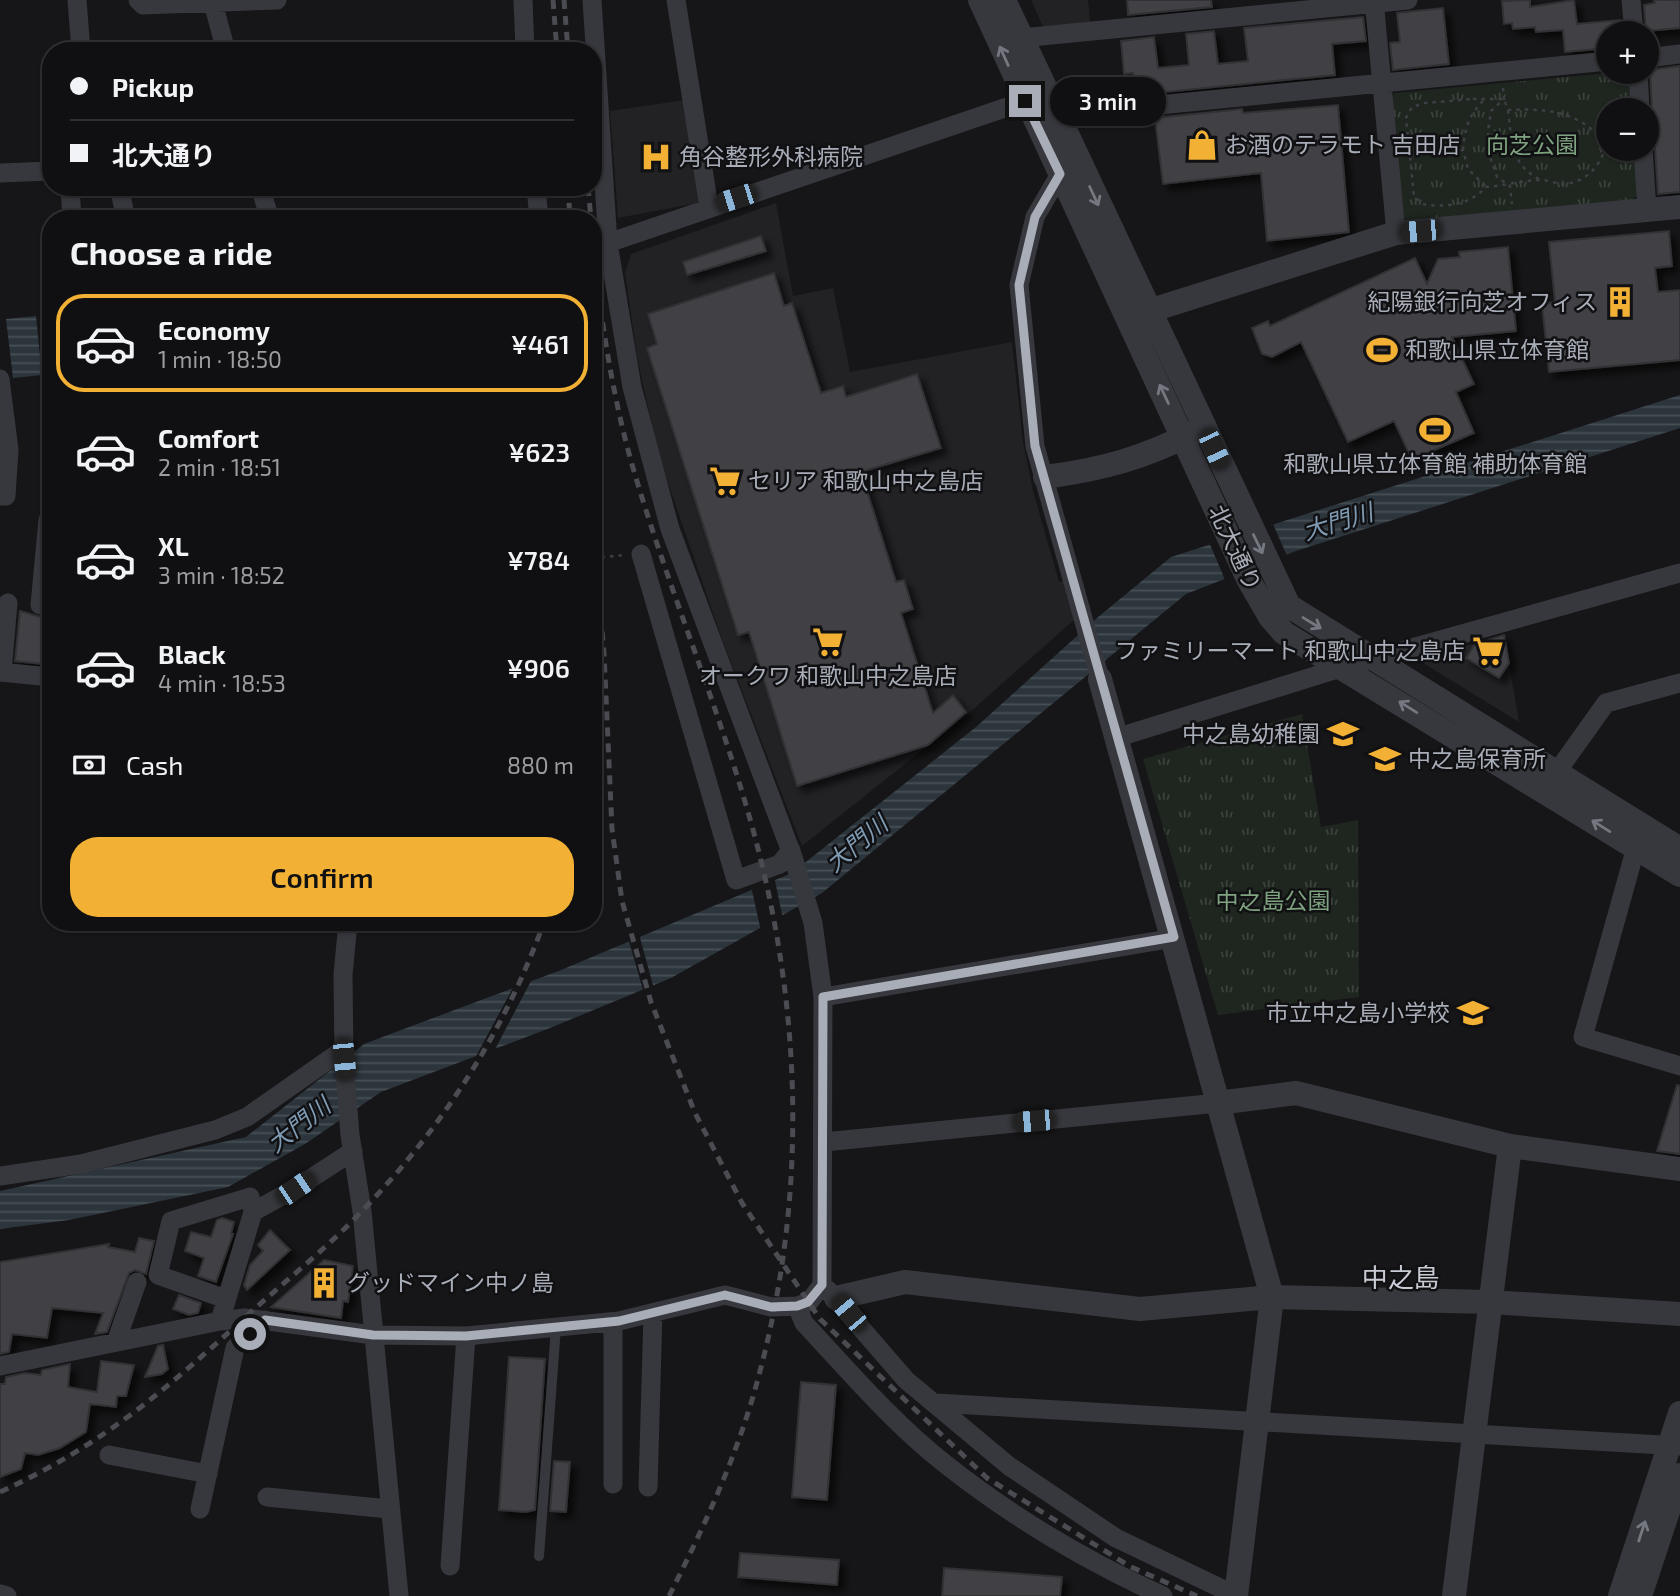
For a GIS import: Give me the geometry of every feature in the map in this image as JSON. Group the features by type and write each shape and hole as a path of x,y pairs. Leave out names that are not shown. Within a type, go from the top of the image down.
{"street":[{"path":"78,0 80,42"},
{"path":"138,0 143,5 277,0"},
{"path":"523,0 525,42"},
{"path":"592,0 594,42"},
{"path":"676,0 709,207"},
{"name":"北大通り","path":"980,0 1025,101 1070,170 1149,311 1194,432"},
{"name":"北大通り","path":"1004,0 1056,115 1070,170 1260,575 1270,617 1284,632 1680,876"},
{"path":"1021,38 1408,0"},
{"path":"1631,0 1633,21"},
{"path":"1374,2 1396,233"},
{"path":"213,4 224,42"},
{"path":"1659,57 1680,54"},
{"path":"1056,115 1596,62"},
{"path":"602,248 709,207 1025,101"},
{"path":"1644,161 1647,210"},
{"path":"602,252 632,387 670,529 792,853 813,923 823,997 829,1292 906,1380 1009,1466 1116,1538 1236,1596 1259,1423 1272,1297 1119,737 1035,446 1019,285 1035,217 1070,170"},
{"path":"0,173 42,171"},
{"path":"1149,311 1396,233 1680,207"},
{"path":"0,379 9,450 6,496 0,496"},
{"path":"1045,477 1088,471 1148,455 1194,432"},
{"path":"641,554 736,880 780,864 792,853"},
{"path":"1119,737 1344,667 1680,573"},
{"name":"北大通り","path":"1260,575 1300,616 1680,849"},
{"path":"42,605 4,602 1,672 42,676"},
{"path":"1556,773 1606,703 1680,683"},
{"path":"1636,848 1583,1037 1680,1066"},
{"path":"347,931 343,975 344,1054 399,1596"},
{"path":"823,997 1174,937"},
{"path":"0,1177 81,1164 226,1126 247,1117 344,1054"},
{"path":"824,1142 1296,1093 1510,1146 1680,1168"},
{"path":"253,1212 296,1188 352,1143"},
{"path":"1454,1596 1510,1146"},
{"path":"220,1321 253,1212 250,1197 171,1221 158,1275 226,1299"},
{"path":"116,1342 137,1282"},
{"path":"0,1366 220,1321 265,1320 373,1335 466,1336 613,1321 725,1295 771,1307 797,1306 829,1292 905,1282 1140,1309 1272,1297 1490,1302 1680,1314"},
{"path":"797,1306 804,1323 942,1462 1033,1528 1111,1572 1163,1596"},
{"path":"648,1487 653,1313"},
{"path":"200,1509 235,1348 265,1320"},
{"path":"612,1484 613,1321"},
{"path":"450,1566 466,1336"},
{"path":"936,1403 1675,1446"},
{"path":"1620,1596 1675,1446 1680,1413"},
{"path":"109,1455 208,1474"},
{"path":"1640,1596 1680,1475"},
{"path":"267,1497 389,1509"},
{"path":"0,1594 8,1596"}],"lane":[{"path":"539,1556 556,1327"}],"path":[{"path":"1485,99 1471,113 1464,130 1463,150 1468,169 1486,187"},
{"path":"1504,99 1425,103 1412,107 1406,118 1414,196 1422,204 1455,204 1477,197 1486,187 1541,180"},
{"path":"1504,99 1514,152 1524,172 1541,180 1562,184 1591,173 1601,161"},
{"path":"1504,99 1491,111 1488,143 1497,177 1510,186 1515,222"},
{"path":"1508,110 1537,108 1566,114 1587,124 1596,134"},
{"path":"1389,158 1463,150"}],"shaded area":[{"path":"1031,0 1088,0 1090,22 1043,27"},
{"name":"角谷整形外科病院","path":"692,99 703,202 618,218 610,111"},
{"path":"776,203 793,296 833,288 850,372 1012,342 1023,442 1033,491 1059,582 1064,581 1075,619 969,713 802,846 723,642 659,457 637,357 625,272 631,254"},
{"path":"1504,635 1519,722 1418,660"}],"green space":[{"name":"向芝公園","path":"1596,74 1596,84 1628,84 1630,98 1596,98 1596,161 1636,161 1639,193 1632,201 1409,222 1402,217 1390,99 1395,93"},
{"name":"中之島公園","path":"1302,714 1321,827 1358,820 1359,997 1218,1015 1143,759"}],"water":[{"path":"36,316 42,375 13,378 6,319"},
{"name":"大門川","path":"1680,395 1680,428 1296,551 1186,594 822,893 671,978 550,1028 381,1092 305,1144 228,1187 69,1220 0,1229 0,1191 246,1137 364,1044 561,970 792,873 976,727 1097,618 1171,557"}],"pier":[{"path":"1272,522 1288,558 1226,582 1209,542"},
{"path":"774,876 783,919 761,931 751,886"},
{"path":"639,934 654,989 644,993 628,938"},
{"path":"532,979 493,1053 474,1060 515,984"}],"building":[{"path":"1127,0 1211,0 1212,7 1128,15"},
{"path":"1530,0 1530,7 1574,0 1577,24 1596,22 1596,49 1565,52 1563,30 1536,32 1535,27 1513,29 1512,23 1504,24 1502,1"},
{"path":"1654,0 1680,0 1680,28 1659,30 1659,21 1645,21 1644,5 1655,3"},
{"path":"1443,8 1449,64 1393,70 1390,43 1400,42 1397,13"},
{"path":"1363,17 1366,41 1332,44 1335,75 1135,95 1133,73 1124,74 1121,41 1154,37 1158,68 1189,65 1186,34 1214,31 1218,64 1248,61 1244,28"},
{"path":"1680,66 1680,192 1658,194 1656,161 1659,161 1659,98 1651,98 1651,84 1659,84 1659,69"},
{"path":"1338,105 1349,232 1267,241 1261,173 1163,184 1155,118 1242,109 1243,113"},
{"name":"紀陽銀行向芝オフィス","path":"1669,231 1672,266 1655,268 1658,292 1680,290 1680,360 1549,372 1542,304 1555,302 1549,242"},
{"path":"761,236 766,251 687,275 683,262"},
{"name":"和歌山県立体育館","path":"1508,247 1516,331 1452,337 1474,384 1456,392 1474,433 1412,460 1394,421 1348,442 1301,342 1272,357 1262,354 1252,328 1268,321 1270,326 1415,258 1427,284 1438,259 1460,257 1459,252"},
{"path":"774,273 784,306 792,303 821,393 843,386 846,397 917,374 941,448 861,472 896,582 904,580 913,609 901,613 933,713 953,695 966,712 928,745 797,786 749,632 738,635 647,348 657,344 648,314"},
{"path":"20,611 42,617 42,664 15,661"},
{"name":"ファミリーマート 和歌山中之島店","path":"1504,635 1509,663 1499,678 1466,658 1475,644"},
{"path":"1677,1085 1680,1086 1680,1154 1657,1151"},
{"path":"222,1218 234,1222 233,1234 216,1282 198,1276 204,1258 185,1251 191,1232 211,1237 217,1220"},
{"path":"270,1230 290,1250 247,1290 244,1285 250,1265 263,1251 258,1245"},
{"path":"139,1238 154,1241 146,1274 135,1270 129,1273 107,1332 95,1334 103,1313 52,1308 47,1338 12,1334 9,1352 0,1354 0,1262 109,1244 108,1247 135,1252"},
{"name":"グッドマイン中ノ島","path":"324,1260 353,1266 348,1302 343,1301 341,1318 271,1307"},
{"path":"179,1295 201,1303 198,1313 189,1315 173,1309"},
{"path":"163,1345 168,1369 162,1374 145,1377 158,1346"},
{"path":"509,1357 545,1359 535,1510 526,1512 499,1510"},
{"path":"101,1361 134,1365 126,1396 117,1396 116,1407 90,1404 86,1432 60,1448 38,1455 25,1453 21,1469 0,1477 0,1384 5,1384 6,1377 25,1373 41,1375 42,1370 70,1364 68,1387 97,1392"},
{"path":"801,1382 836,1385 827,1500 792,1497"},
{"path":"554,1461 570,1462 566,1512 550,1511"},
{"path":"740,1553 839,1560 837,1585 738,1577"},
{"path":"944,1568 1062,1577 1060,1596 942,1596"}],"railway":[{"path":"553,0 556,42"},
{"path":"564,0 567,42"},
{"path":"569,196 569,210"},
{"path":"589,196 590,210"},
{"path":"602,315 628,449 650,522 739,782 769,894 781,962 793,1100 792,1169 786,1237 775,1306 759,1375 731,1460 669,1596"},
{"path":"602,629 612,829 622,901 651,1002 695,1113 742,1203 820,1319 987,1478 1131,1567 1197,1596"},
{"path":"0,1492 72,1454 134,1412 192,1365 362,1211 419,1146 468,1076 510,1001 540,931"}],"place":[{"name":"お酒のテラモト 吉田店","path":"1202,145"},
{"name":"角谷整形外科病院","path":"656,157"},
{"name":"紀陽銀行向芝オフィス","path":"1620,302"},
{"name":"和歌山県立体育館","path":"1382,350"},
{"name":"和歌山県立体育館 補助体育館","path":"1435,430"},
{"name":"セリア 和歌山中之島店","path":"725,481"},
{"name":"オークワ 和歌山中之島店","path":"828,642"},
{"name":"ファミリーマート 和歌山中之島店","path":"1488,651"},
{"name":"中之島幼稚園","path":"1343,734"},
{"name":"中之島保育所","path":"1385,759"},
{"name":"市立中之島小学校","path":"1473,1013"},
{"name":"グッドマイン中ノ島","path":"324,1283"}],"district":[{"name":"中之島","path":"1401,1278"}],"route":[{"path":"250,1334 265,1320 373,1335 466,1336 619,1321 725,1295 771,1307 797,1306 808,1302 822,1285 823,997 1174,937 1035,446 1019,285 1035,217 1060,174 1025,101"}]}
